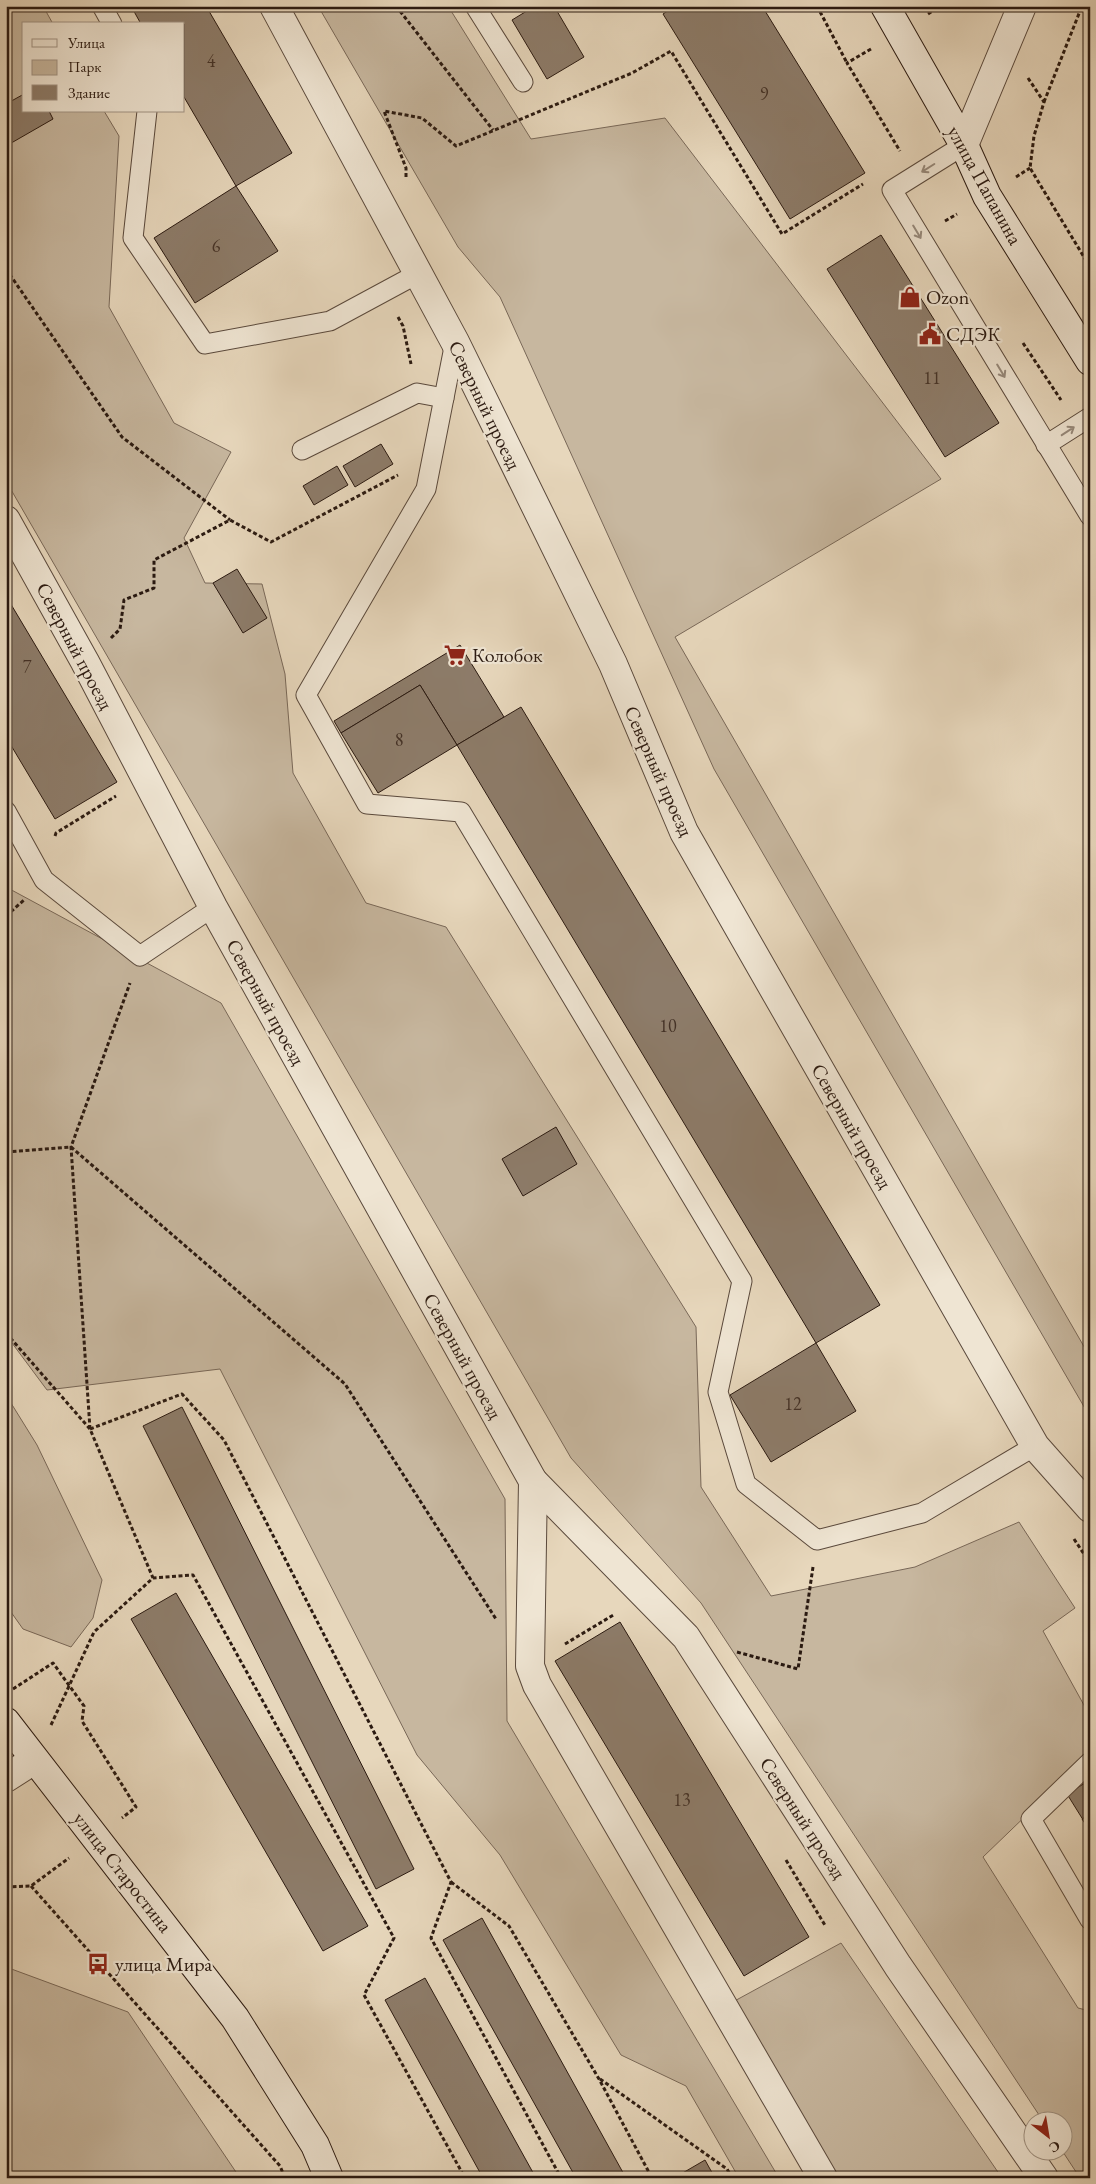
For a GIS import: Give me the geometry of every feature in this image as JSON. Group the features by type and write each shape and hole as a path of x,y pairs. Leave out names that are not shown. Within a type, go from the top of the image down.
{"street":[{"name":"Северный проезд","path":"274,6 370,188 419,273 455,342 612,664 684,832 1035,1446 1090,1508"},
{"name":"улица Папанина","path":"885,6 964,145 987,196 1090,361"},
{"path":"964,145 1022,6"},
{"name":"Северный проезд","path":"6,520 85,662 213,907 533,1481 686,1637 898,1966 1044,2178"},
{"path":"533,1481 530,1666 537,1685 823,2178"},
{"name":"улица Старостина","path":"6,1722 34,1760 97,1837 235,2018 315,2145 329,2178"},
{"path":"6,1778 34,1760"}],"lane":[{"path":"102,6 111,22"},
{"path":"475,6 523,82"},
{"path":"147,112 133,238 205,344 330,321 419,273"},
{"path":"964,145 892,190 1090,516"},
{"path":"455,342 426,489 306,695 367,804 461,812 742,1281 718,1392 746,1484 818,1540 922,1513 1035,1446"},
{"path":"302,450 417,393 444,398"},
{"path":"1046,445 1090,417"},
{"path":"6,811 44,880 140,956 213,907"},
{"path":"1090,1762 1031,1818 1090,1920"}],"path":[{"path":"396,6 493,130"},
{"path":"817,6 847,63"},
{"path":"1044,102 1082,6"},
{"path":"407,186 406,168 384,111 422,118 456,146 632,73 671,50 782,234 864,183"},
{"path":"1030,168 1090,267"},
{"path":"6,269 122,437 230,520 270,542 399,475"},
{"path":"108,641 120,630 124,600 154,588 154,560 230,520"},
{"path":"44,880 56,833 124,792"},
{"path":"90,1429 71,1146 140,956"},
{"path":"6,1152 71,1146 346,1384 500,1626"},
{"path":"6,1333 90,1429 153,1578"},
{"path":"90,1429 182,1394 224,1440 451,1882 509,1926 599,2079 652,2178"},
{"path":"686,1637 798,1669 818,1540"},
{"path":"34,1760 94,1632 153,1578 193,1575 394,1938 364,1995 465,2178"},
{"path":"574,1639 608,1618"},
{"path":"451,1882 431,1938 561,2178"},
{"path":"6,1887 30,1886 280,2166 285,2178"},
{"path":"599,2079 727,2169 732,2178"}],"green space":[{"path":"6,6 43,6 52,22 22,22 22,112 105,112 119,136 109,307 174,423 231,452 184,538 205,583 262,584 285,674 293,773 366,903 446,927 696,1327 701,1487 771,1596 915,1567 1019,1522 1075,1608 1043,1631 1090,1716 1090,1754 983,1857 1078,2008 1090,2011 1090,2178 1080,2178 1070,2162 1074,2162 1074,2112 1037,2112 701,1603 571,1458 6,481"},
{"path":"318,6 448,6 531,139 665,118 941,479 675,637 1090,1357 1090,1417 714,769 500,297 458,247"},
{"path":"6,887 221,1003 505,1499 507,1721 779,2178 739,2178 686,2086 621,2055 500,1855 417,1755 220,1369 47,1390 6,1335"},
{"path":"6,1395 37,1445 102,1580 93,1618 71,1647 23,1629 6,1605"},
{"path":"841,1943 1002,2178 832,2178 729,2004"},
{"path":"6,1967 128,2012 240,2178 6,2178"}],"building":[{"path":"131,6 206,6 292,153 236,186 185,99 185,22 140,22"},
{"path":"535,6 554,6 584,57 547,79 512,20"},
{"path":"675,6 762,6 865,173 790,219 663,14"},
{"path":"22,95 22,112 50,112 53,119 6,146 6,104"},
{"path":"236,186 278,251 195,303 154,238"},
{"path":"881,235 999,423 945,457 827,269"},
{"path":"381,444 393,464 355,487 343,466"},
{"path":"337,466 348,485 314,505 303,486"},
{"path":"237,569 267,618 243,633 213,583"},
{"path":"6,596 117,782 55,819 6,737"},
{"path":"460,645 504,717 457,745 420,685 341,733 334,721"},
{"path":"420,685 457,745 378,793 341,733"},
{"path":"521,707 880,1305 816,1343 457,745"},
{"path":"556,1127 577,1164 523,1196 502,1159"},
{"path":"816,1343 856,1411 771,1462 730,1395"},
{"path":"182,1407 414,1869 376,1889 143,1426"},
{"path":"176,1593 368,1926 323,1951 131,1619"},
{"path":"620,1622 809,1937 744,1976 555,1661"},
{"path":"1090,1780 1090,1831 1067,1794"},
{"path":"1090,1814 1090,1831 1082,1819"},
{"path":"482,1918 626,2178 576,2178 443,1940"},
{"path":"425,1978 536,2178 483,2178 385,2000"},
{"path":"705,2160 715,2178 674,2178"}],"place":[{"name":"Ozon","path":"910,297"},
{"name":"СДЭК","path":"930,334"},
{"name":"Колобок","path":"455,655"},
{"name":"улица Мира","path":"98,1964"}]}
